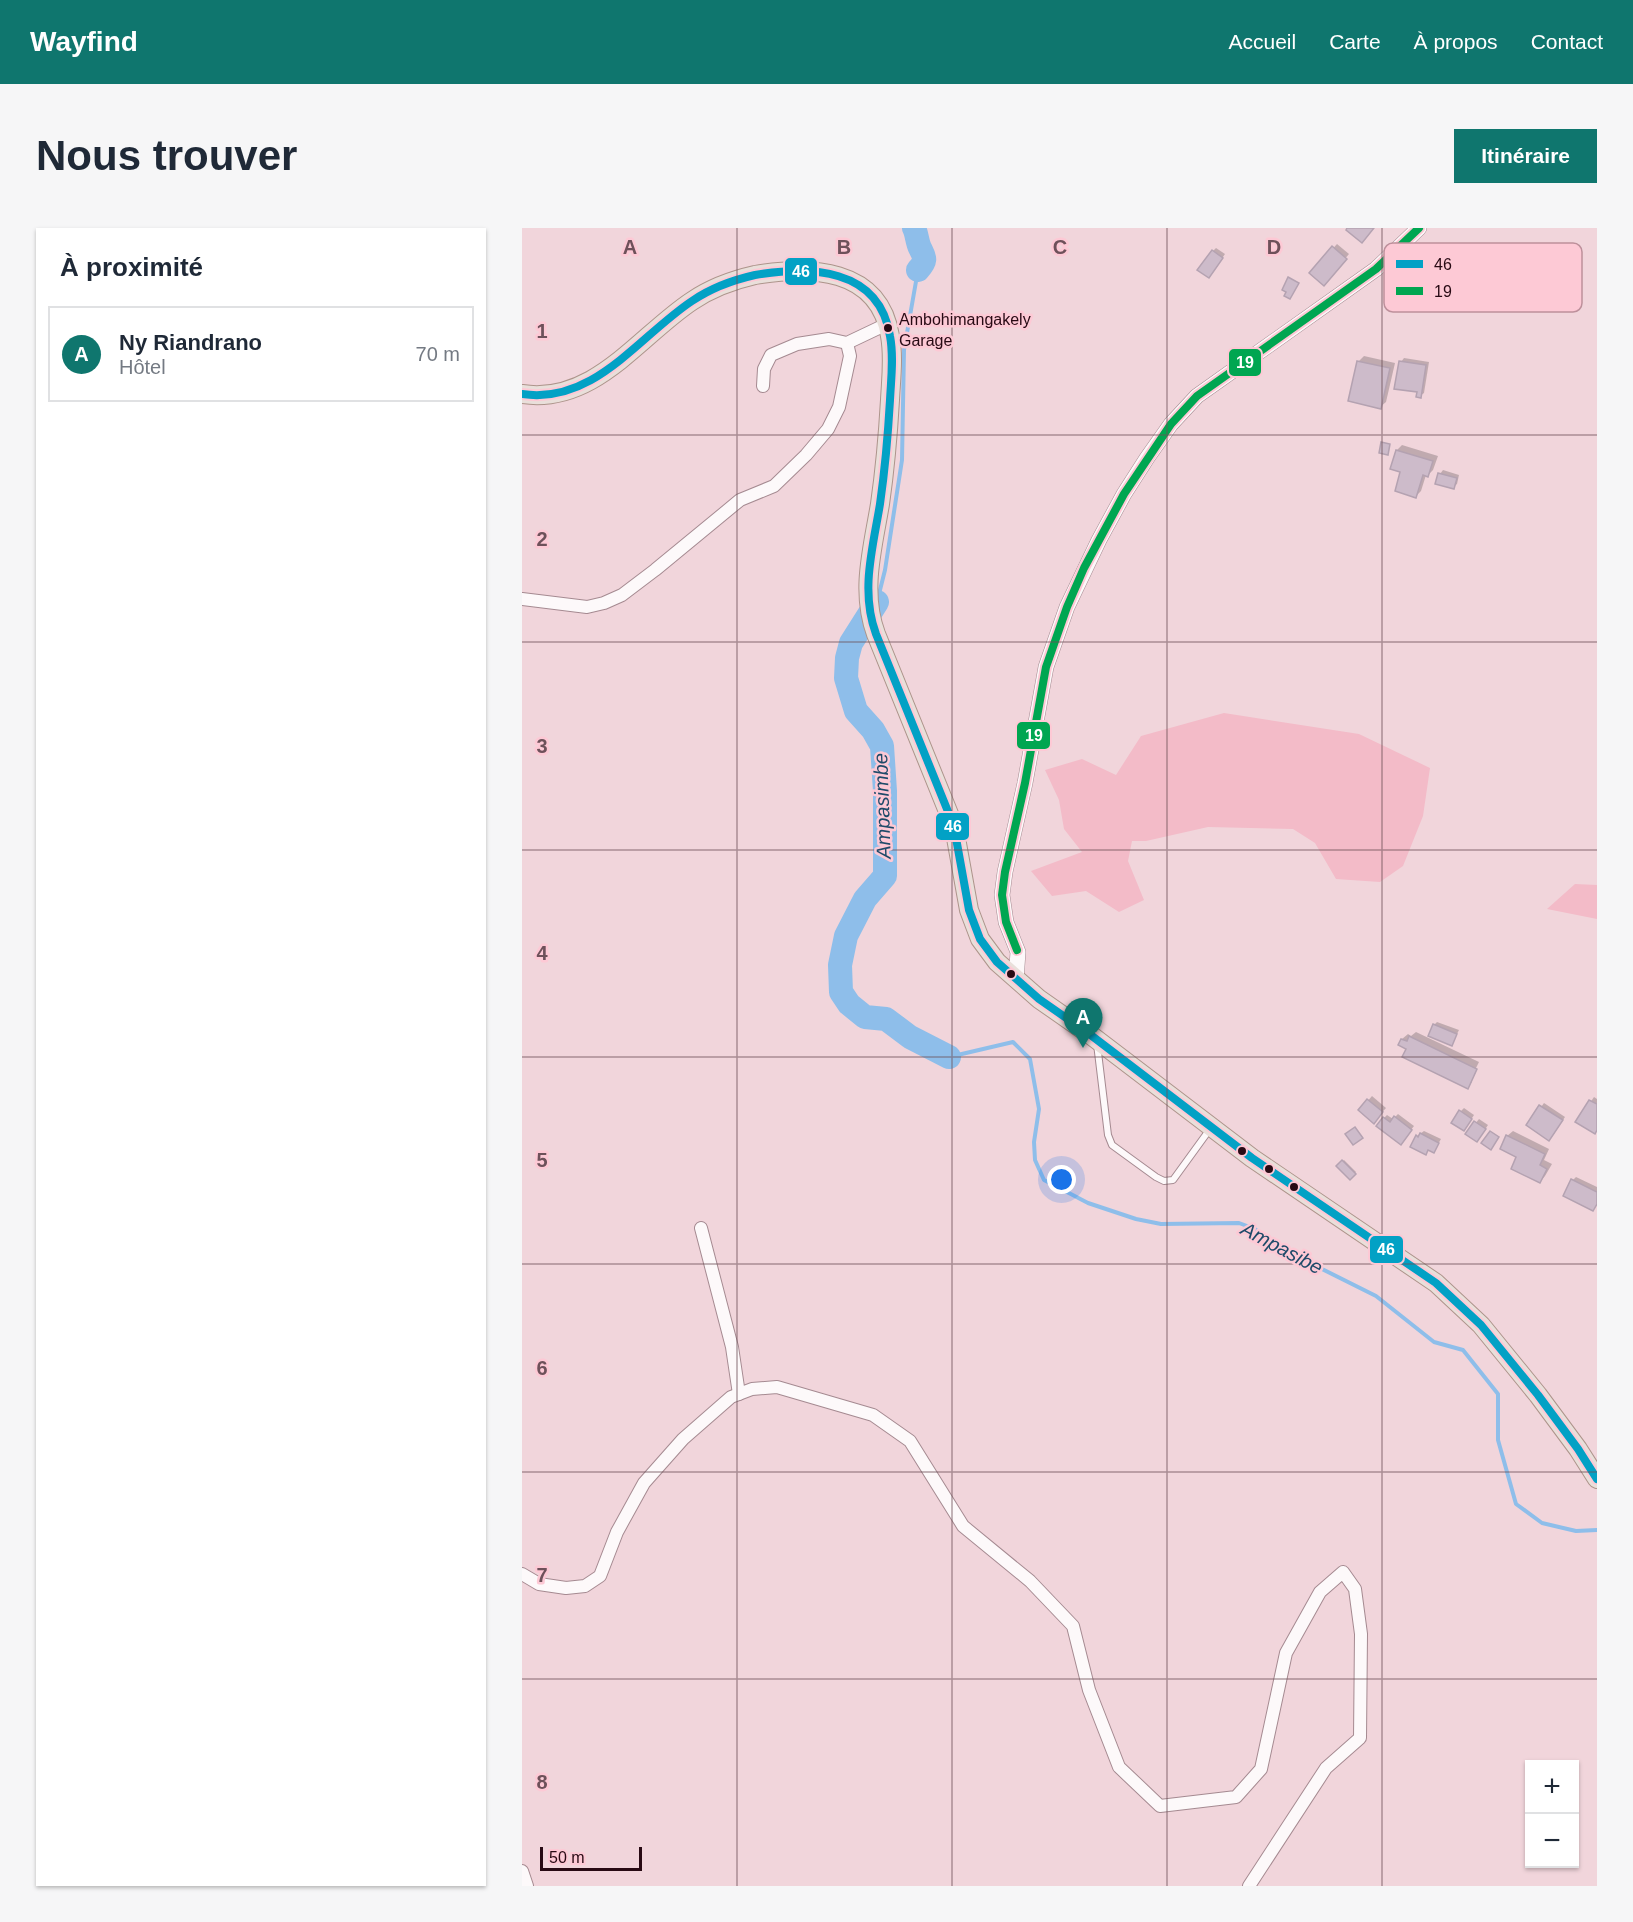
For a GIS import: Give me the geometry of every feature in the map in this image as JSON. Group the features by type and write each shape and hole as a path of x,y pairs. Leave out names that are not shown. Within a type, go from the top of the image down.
{"main road":[{"path":"522,394 552,394 570,390 594,378 635,349 690,302 708,291 748,277 797,270 821,271 843,276 867,291 887,324 892,362 887,446 869,571 868,607 876,634 949,814 956,838 965,894 983,946 1016,980 1212,1127 1320,1205 1436,1283 1481,1325 1538,1395 1597,1479"}],"street":[{"path":"1403,243 1419,228"},
{"path":"1016,980 1018,952 1006,922 1002,895 1005,872 1025,783 1046,667 1067,607 1099,540 1147,458 1171,424 1197,396 1384,261"},
{"path":"763,386 764,369 771,355 797,344 830,339 847,343 887,324"},
{"path":"522,599 587,607 622,595 656,570 740,500 774,486 806,456 828,429 839,408 850,356 847,343"},
{"path":"701,1228 732,1347 739,1394"},
{"path":"522,1574 539,1584 566,1588 585,1586 600,1576 617,1532 644,1483 683,1439 731,1397 752,1389 777,1387 873,1415 910,1441 963,1526 1030,1581 1073,1626 1089,1690 1119,1767 1160,1806 1236,1797 1261,1769 1286,1653 1320,1592 1343,1572 1355,1589 1361,1634 1360,1738 1326,1768 1249,1886"},
{"path":"522,1871 527,1886"}],"lane":[{"path":"1097,1040 1107,1135 1112,1145 1156,1177 1170,1181 1212,1127"}],"shaded area":[{"path":"1224,713 1359,734 1430,768 1423,816 1403,866 1380,882 1336,879 1315,843 1293,829 1208,827 1146,841 1132,841 1128,861 1144,900 1119,912 1086,891 1052,896 1031,871 1082,852 1064,829 1059,800 1045,770 1082,759 1116,775 1141,736"},
{"path":"1575,884 1597,885 1597,919 1547,909"}],"building":[{"path":"1347,228 1374,228 1362,243 1346,230"},
{"path":"1332,246 1347,259 1324,286 1309,273"},
{"path":"1212,250 1223,258 1209,278 1197,270"},
{"path":"1288,277 1299,283 1290,299 1284,296 1286,292 1282,290"},
{"path":"1357,361 1390,368 1381,409 1348,401"},
{"path":"1399,361 1426,365 1421,398 1416,397 1417,392 1394,389"},
{"path":"1381,442 1390,444 1388,455 1379,453"},
{"path":"1396,450 1433,461 1428,477 1423,475 1416,498 1395,491 1400,472 1390,469"},
{"path":"1438,473 1457,478 1454,489 1435,484"},
{"path":"1433,1024 1457,1034 1452,1046 1428,1036"},
{"path":"1409,1036 1477,1069 1468,1089 1402,1057 1406,1049 1398,1045 1401,1039 1407,1041"},
{"path":"1367,1099 1383,1112 1374,1124 1358,1110"},
{"path":"1589,1100 1597,1104 1595,1134 1575,1122"},
{"path":"1539,1105 1563,1120 1549,1141 1526,1125"},
{"path":"1459,1110 1472,1119 1464,1131 1451,1123"},
{"path":"1394,1116 1412,1130 1401,1145 1376,1126 1383,1117 1390,1122"},
{"path":"1474,1121 1486,1129 1477,1142 1465,1134"},
{"path":"1355,1127 1363,1138 1353,1145 1345,1134"},
{"path":"1490,1131 1499,1137 1491,1150 1481,1143"},
{"path":"1420,1133 1439,1143 1434,1153 1428,1150 1426,1155 1410,1147 1416,1135 1418,1137"},
{"path":"1506,1135 1545,1154 1540,1165 1547,1169 1540,1183 1511,1169 1516,1157 1500,1149"},
{"path":"1342,1160 1356,1174 1350,1180 1336,1166"},
{"path":"1571,1179 1597,1192 1597,1204 1593,1211 1563,1196"}],"waterway":[{"name":"Ampasimbe","path":"914,228 924,259 918,270"},
{"name":"Ampasibe","path":"877,602 885,570 902,460 904,350 918,270"},
{"name":"Ampasimbe","path":"877,602 851,643 847,658 846,678 856,711 873,730 882,746 885,791 885,876 865,899 846,936 840,965 841,992 849,1004 865,1017 886,1019 910,1037 949,1057"},
{"name":"Ampasibe","path":"949,1057 1013,1042 1030,1059 1039,1109 1034,1142 1035,1160 1044,1180 1088,1203 1136,1219 1161,1224 1239,1223 1255,1229 1270,1243 1376,1296 1434,1342 1463,1350 1498,1394 1498,1440 1516,1504 1542,1523 1576,1531 1597,1530"}],"transit line":[{"name":"19","path":"1403,243 1419,228"},
{"name":"19","path":"1017,950 1006,922 1002,895 1005,872 1025,783 1046,667 1067,607 1084,568 1124,494 1171,424 1197,396 1384,261"},
{"name":"46","path":"522,394 548,395 571,389 593,379 614,365 672,315 699,296 714,288 747,277 776,272 819,272 839,276 857,284 872,296 883,313 890,336 892,360 885,465 869,569 871,618 949,814 956,838 969,910 980,939 997,962 1039,999 1092,1036 1252,1158 1436,1283 1481,1325 1538,1395 1597,1479"}],"place":[{"name":"Ambohimangakely Garage","path":"888,328"},
{"name":"Ny Riandrano","path":"1083,1048"}]}
